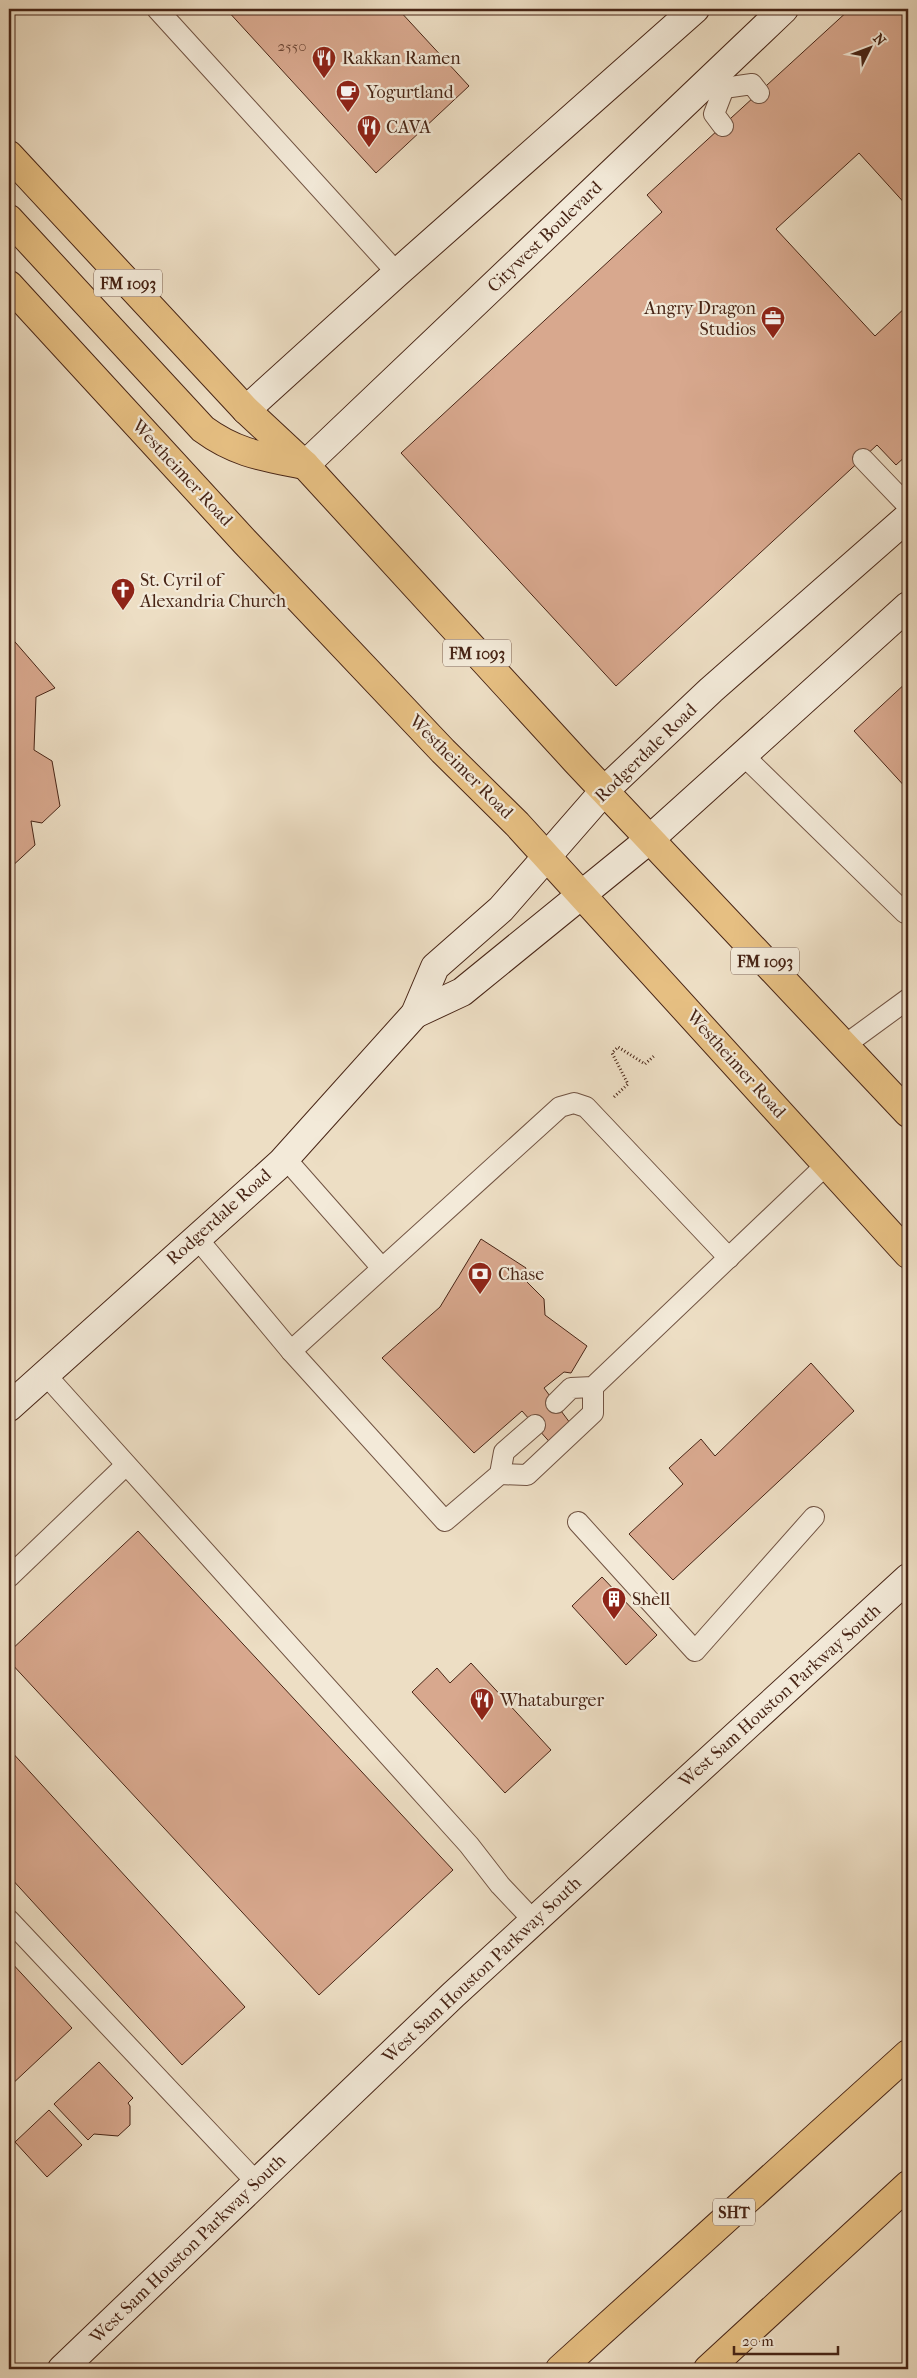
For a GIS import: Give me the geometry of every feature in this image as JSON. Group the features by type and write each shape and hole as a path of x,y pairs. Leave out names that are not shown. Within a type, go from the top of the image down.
{"main road":[{"name":"FM 1093","path":"9,155 246,410 305,465 604,791 908,1113"},
{"path":"9,219 203,430 222,443 246,453 305,465"},
{"name":"Westheimer Road","path":"9,285 259,556 582,894 908,1254"},
{"name":"SHT","path":"560,2369 908,2054"},
{"path":"708,2369 908,2185"}],"street":[{"path":"246,410 397,273 695,9"},
{"name":"Citywest Boulevard","path":"305,465 718,83 784,9"},
{"name":"Rodgerdale Road","path":"9,1407 44,1373 285,1158 415,1014 435,967 501,909 604,791 711,690 908,517"},
{"name":"Rodgerdale Road","path":"415,1014 462,992 650,839 908,606"},
{"name":"West Sam Houston Parkway South","path":"62,2369 534,1921 908,1578"}],"lane":[{"path":"156,9 397,273"},
{"path":"723,126 714,114 718,83 752,84 759,93"},
{"path":"862,459 908,506"},
{"path":"743,756 907,913"},
{"path":"845,1046 908,999"},
{"path":"291,1351 560,1107 574,1103 586,1107 728,1258"},
{"path":"285,1158 382,1268"},
{"path":"556,1403 571,1388 600,1381 827,1164"},
{"path":"196,1237 291,1351 445,1522 500,1474 504,1452 535,1425"},
{"path":"44,1373 469,1845 500,1885 534,1921"},
{"path":"500,1474 527,1475 592,1413 600,1381"},
{"path":"9,1577 126,1465"},
{"path":"578,1522 695,1651 814,1517"},
{"path":"9,1920 257,2183"}],"path":[{"path":"594,1116 628,1084 612,1053 618,1048 645,1064 654,1056"}],"building":[{"path":"226,9 398,9 469,86 376,173"},
{"path":"850,9 908,9 908,207 859,153 776,229 875,336 908,305 908,454 896,465 877,445 616,686 401,453 662,212 647,195"},
{"path":"9,635 55,688 36,697 34,750 52,761 60,806 42,823 31,821 35,845 9,869"},
{"path":"908,681 908,790 854,731"},
{"path":"481,1239 526,1268 522,1277 544,1299 545,1315 587,1346 571,1373 564,1372 544,1388 573,1427 554,1447 522,1411 474,1453 382,1358 440,1307"},
{"name":"Shell","path":"811,1363 854,1411 673,1580 629,1534 683,1484 669,1468 701,1439 715,1456"},
{"path":"138,1531 453,1870 319,1995 9,1661 9,1652"},
{"name":"Shell","path":"602,1577 657,1635 626,1665 572,1606"},
{"name":"Whataburger","path":"471,1663 551,1750 505,1793 412,1692 437,1668 450,1683"},
{"path":"9,1749 245,2007 182,2065 9,1876"},
{"path":"9,1960 72,2028 9,2087"},
{"path":"99,2062 133,2098 128,2103 130,2106 130,2125 118,2136 94,2134 88,2140 54,2104"},
{"path":"49,2110 82,2145 47,2177 15,2142"}],"place":[{"name":"Rakkan Ramen","path":"324,79"},
{"name":"Yogurtland","path":"348,113"},
{"name":"CAVA","path":"369,148"},
{"name":"Angry Dragon Studios","path":"773,339"},
{"name":"St. Cyril of Alexandria Church","path":"123,611"},
{"name":"Chase","path":"480,1295"},
{"name":"Shell","path":"614,1620"},
{"name":"Whataburger","path":"482,1721"}]}
